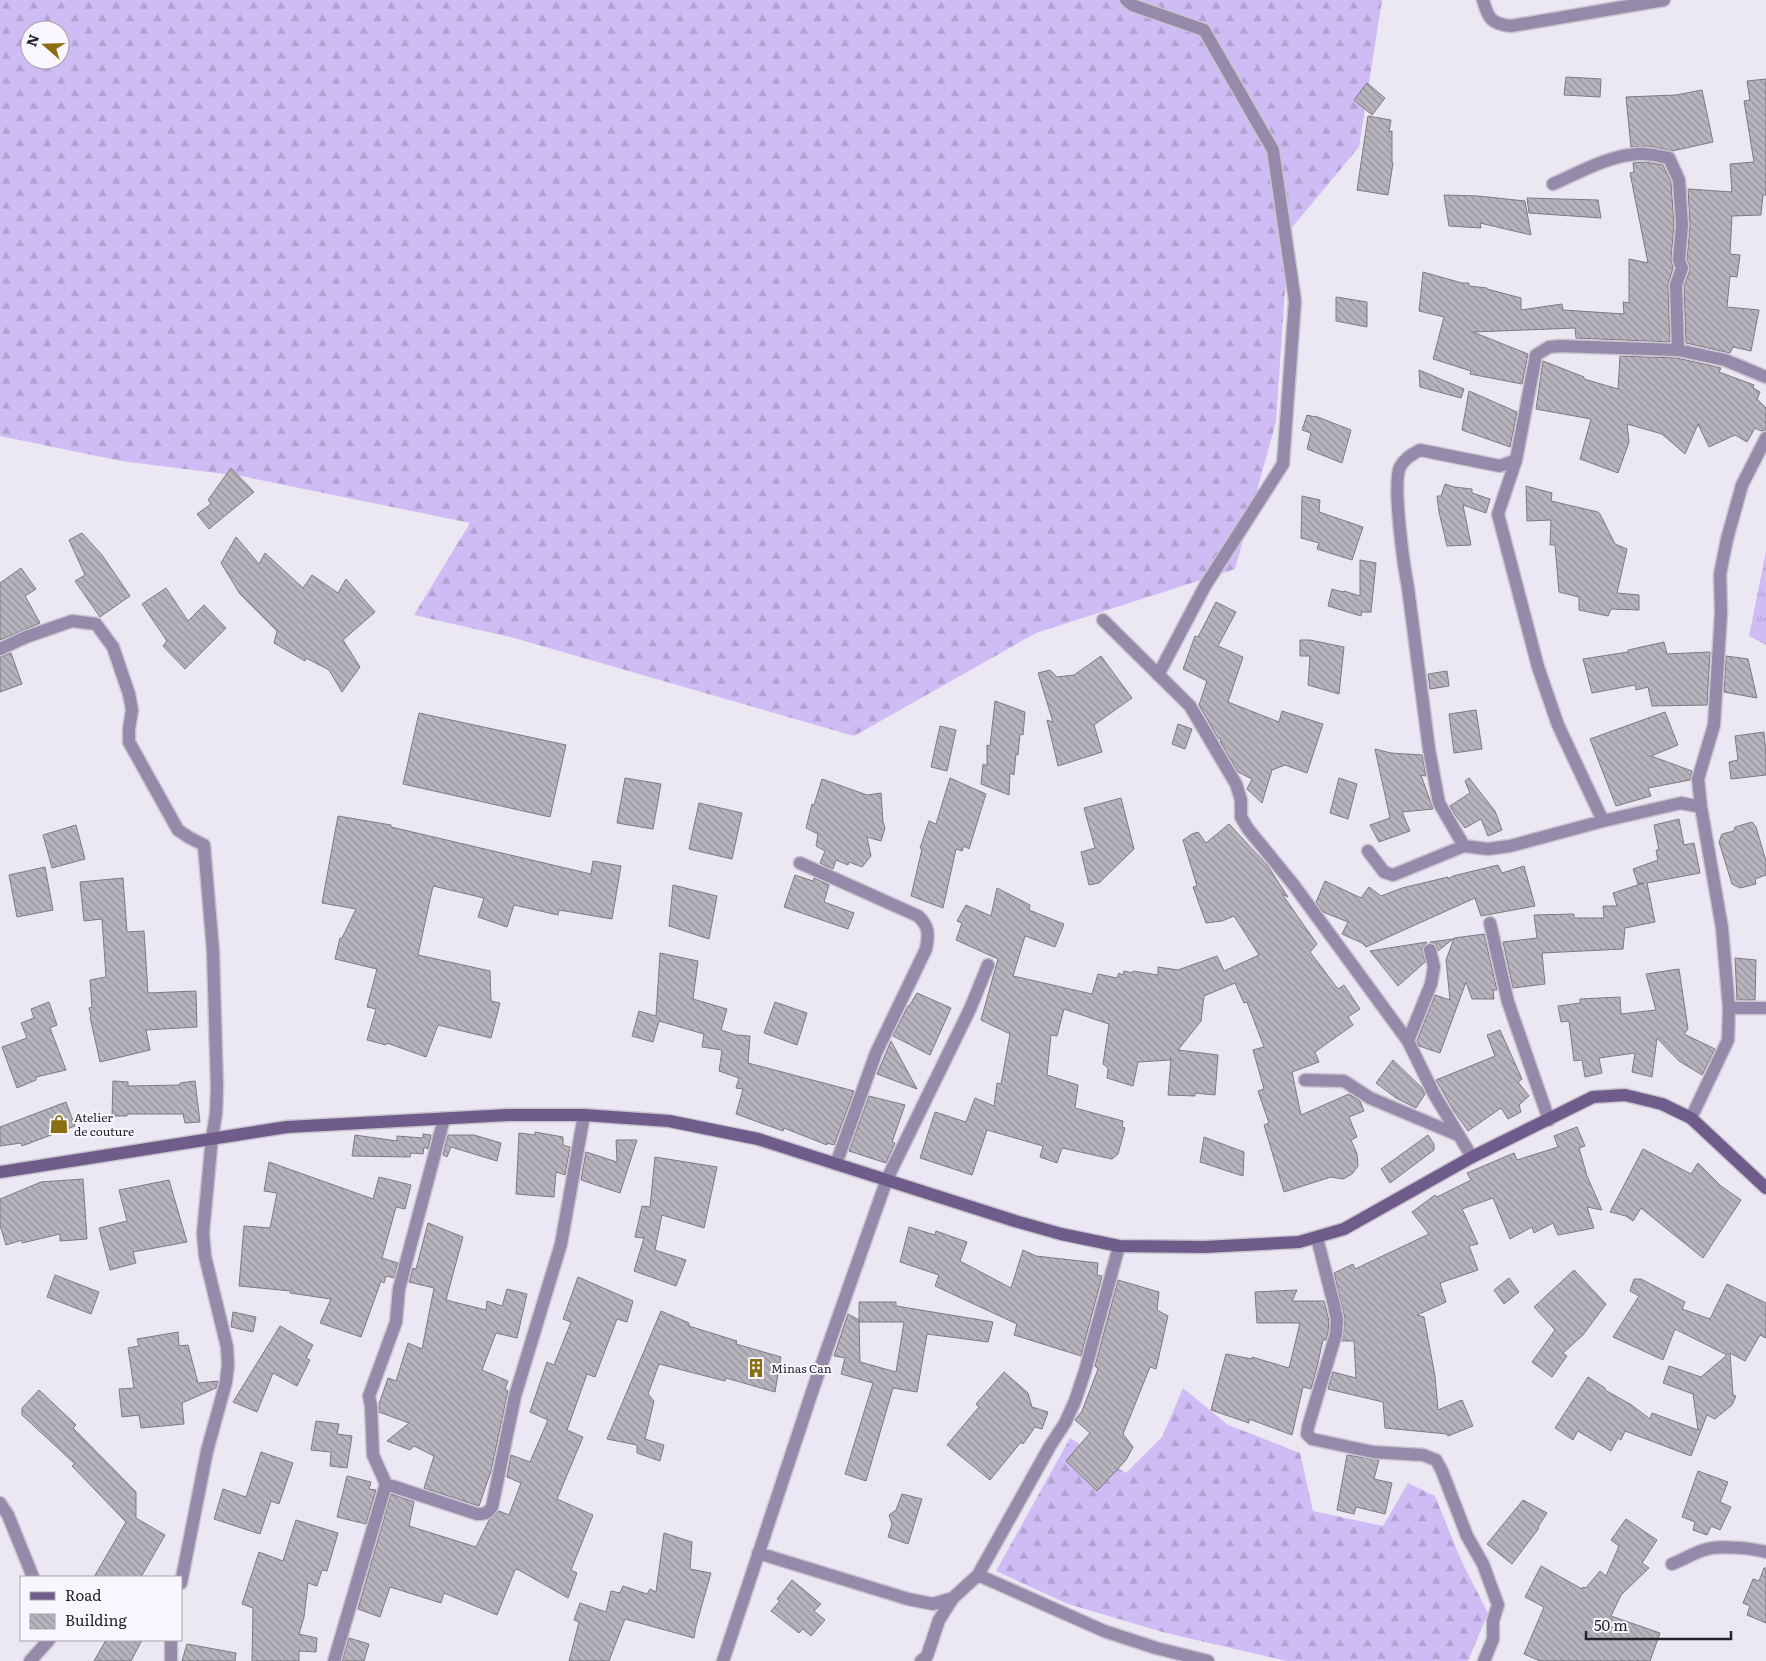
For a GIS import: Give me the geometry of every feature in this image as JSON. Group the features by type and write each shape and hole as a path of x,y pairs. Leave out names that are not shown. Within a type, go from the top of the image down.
{"main road":[{"path":"0,1172 287,1127 508,1115 584,1115 669,1121 758,1139 1015,1221 1061,1234 1120,1246 1204,1246 1299,1242 1344,1229 1472,1157 1593,1097 1625,1095 1662,1104 1691,1118 1766,1188"}],"street":[{"path":"1126,0 1132,5 1204,30 1273,150 1295,301 1283,464 1205,586 1158,674"},
{"path":"1483,0 1486,13 1492,20 1501,25 1511,26 1664,0"},
{"path":"1553,184 1617,157 1643,154 1669,158 1679,180 1682,226 1679,260 1682,268 1676,285 1678,350"},
{"path":"1603,821 1558,725 1538,668 1498,514 1516,460 1536,355 1549,347 1560,346 1678,350 1725,360 1766,377"},
{"path":"1691,1118 1728,1040 1729,1008 1722,928 1698,779 1714,725 1721,613 1720,574 1727,539 1742,485 1766,438"},
{"path":"1464,846 1439,803 1429,749 1403,562 1397,486 1399,469 1406,458 1420,450 1500,466 1516,460"},
{"path":"1103,620 1190,706 1236,784 1241,800 1241,817 1248,830 1293,884 1408,1041 1434,1094 1472,1157"},
{"path":"0,649 26,636 72,621 96,624 113,647 129,694 132,710 129,742 178,830 204,845 212,951 217,1087 216,1114 203,1233 205,1256 227,1347 228,1364 226,1382 207,1451 182,1578"},
{"path":"1368,851 1384,872 1393,874 1464,846 1488,849 1510,846 1603,821 1681,803 1701,807"},
{"path":"800,863 918,916 926,923 929,934 926,949 876,1053 836,1164"},
{"path":"1490,923 1508,1002 1549,1120"},
{"path":"1408,1041 1430,984 1434,967 1430,950"},
{"path":"723,1661 814,1386 887,1179 970,1009 988,965"},
{"path":"1729,1008 1766,1008"},
{"path":"1305,1080 1344,1081 1370,1098 1458,1135"},
{"path":"386,1484 476,1514 488,1513 492,1507 515,1396 561,1244 584,1115"},
{"path":"334,1661 386,1484 373,1456 369,1396 396,1322 399,1288 444,1119"},
{"path":"1317,1238 1337,1320 1336,1334 1307,1434 1312,1439 1373,1452 1423,1455 1436,1460 1467,1536 1483,1564 1498,1605 1493,1621 1493,1639 1484,1661"},
{"path":"921,1661 926,1656 939,1620 953,1598 978,1575 1050,1446 1065,1423 1075,1401 1120,1246"},
{"path":"0,1503 8,1515 34,1576"},
{"path":"1672,1564 1703,1550 1714,1548 1766,1552"},
{"path":"758,1553 908,1599 933,1604 953,1598"},
{"path":"978,1575 1104,1631 1156,1648 1208,1661"},
{"path":"30,1661 48,1641"},
{"path":"171,1641 171,1661"}],"green space":[{"path":"0,0 1382,0 1359,147 1289,231 1276,422 1235,569 1036,633 854,736 514,638 414,615 470,523 241,476 121,461 0,436"},
{"path":"1766,551 1766,645 1749,636"},
{"path":"1183,1388 1228,1425 1300,1453 1313,1511 1383,1526 1408,1483 1435,1496 1461,1560 1488,1613 1468,1661 1287,1661 1166,1633 1068,1604 996,1571 1070,1438 1126,1473 1162,1437"}],"building":[{"path":"1566,77 1601,79 1600,97 1564,95"},
{"path":"1766,79 1766,195 1763,195 1761,215 1732,216 1730,254 1740,255 1737,277 1730,276 1727,307 1759,310 1751,351 1733,347 1730,353 1686,343 1684,286 1690,270 1687,259 1690,225 1688,189 1732,192 1730,164 1754,162 1744,101 1750,100 1747,81"},
{"path":"1367,83 1385,98 1372,115 1354,100"},
{"path":"1702,90 1713,142 1672,151 1650,146 1631,147 1626,97 1676,95"},
{"path":"1368,116 1391,120 1389,132 1392,131 1393,163 1388,195 1357,190"},
{"path":"1645,162 1663,165 1671,182 1674,225 1671,259 1673,268 1668,285 1670,342 1576,338 1575,328 1473,332 1528,354 1522,384 1470,374 1471,371 1433,359 1444,317 1419,311 1423,272 1462,283 1469,283 1469,286 1487,288 1521,298 1521,310 1562,304 1563,310 1624,314 1623,302 1629,303 1629,259 1648,263 1630,173 1634,172 1633,163"},
{"path":"1444,195 1478,196 1525,201 1531,235 1480,223 1481,228 1449,226"},
{"path":"1527,198 1598,200 1601,218 1529,213"},
{"path":"1336,297 1367,302 1367,327 1336,321"},
{"path":"1620,356 1677,358 1721,368 1719,372 1754,385 1753,388 1760,392 1757,399 1766,408 1766,430 1761,431 1755,428 1747,442 1735,435 1709,447 1698,424 1685,454 1662,434 1627,424 1629,442 1618,473 1580,459 1591,419 1536,409 1543,361 1584,377 1584,379 1618,389"},
{"path":"1419,370 1464,389 1461,398 1420,387"},
{"path":"1469,391 1517,412 1510,447 1462,430"},
{"path":"1307,415 1315,416 1351,430 1342,463 1307,449 1311,433 1302,430"},
{"path":"231,468 254,492 209,529 197,514 211,504 208,500"},
{"path":"1445,484 1472,489 1472,493 1490,499 1486,513 1463,505 1471,545 1447,546 1437,496 1441,496"},
{"path":"1526,486 1552,493 1551,501 1600,514 1615,544 1627,549 1617,593 1639,595 1639,610 1611,609 1608,616 1579,610 1579,597 1559,592 1555,545 1550,545 1551,520 1527,521"},
{"path":"1302,496 1320,500 1319,512 1363,527 1352,560 1317,549 1319,543 1301,538"},
{"path":"82,533 102,555 130,596 100,617 75,581 85,575 69,540"},
{"path":"236,537 259,564 265,553 303,588 312,575 338,593 346,579 375,612 343,640 360,667 342,692 329,670 306,658 305,661 274,643 277,631 240,594 221,563"},
{"path":"1360,560 1376,563 1371,612 1362,612 1361,616 1328,606 1332,589 1360,596"},
{"path":"21,568 36,589 25,596 40,623 0,640 0,583"},
{"path":"166,588 188,621 204,605 226,628 185,669 163,646 167,641 142,604"},
{"path":"1216,602 1236,612 1218,646 1243,657 1228,702 1279,722 1282,711 1323,724 1307,773 1285,765 1272,770 1262,803 1247,789 1252,779 1238,772 1220,741 1221,739 1218,738 1199,705 1207,681 1183,669 1195,636 1198,637"},
{"path":"1300,640 1310,640 1344,647 1339,694 1308,685 1310,656 1300,656"},
{"path":"1664,642 1667,654 1710,652 1707,705 1652,706 1648,687 1636,690 1635,685 1592,693 1583,659 1628,652 1628,650"},
{"path":"11,653 22,684 0,692 0,657"},
{"path":"1101,656 1132,698 1094,725 1102,752 1058,766 1047,720 1053,722 1038,673 1050,670 1057,677 1074,675"},
{"path":"1726,656 1748,659 1757,698 1724,692"},
{"path":"1447,671 1449,686 1430,689 1428,674"},
{"path":"995,701 1025,712 1023,735 1020,734 1014,775 1010,773 1009,795 981,784 983,764 987,766 987,745 990,746"},
{"path":"1476,710 1482,749 1454,753 1449,714"},
{"path":"1665,712 1678,745 1651,756 1692,771 1690,780 1648,788 1651,796 1616,806 1590,739"},
{"path":"419,713 566,745 550,817 403,784"},
{"path":"1178,724 1192,729 1185,749 1172,744"},
{"path":"940,726 956,730 947,771 931,767"},
{"path":"1764,732 1766,775 1731,779 1729,762 1738,760 1735,736"},
{"path":"1375,749 1391,753 1422,755 1426,776 1421,775 1433,809 1402,812 1410,831 1379,842 1370,825 1390,818"},
{"path":"625,778 661,784 653,829 617,823"},
{"path":"950,778 986,794 969,849 964,846 962,851 956,849 943,908 911,896 922,849 920,848 929,821 936,824"},
{"path":"1339,778 1357,784 1348,819 1330,813"},
{"path":"1469,778 1495,811 1502,830 1488,836 1481,819 1465,828 1456,816 1450,806 1470,793 1465,781"},
{"path":"822,779 867,795 881,793 885,828 881,841 867,837 871,856 862,867 849,862 848,865 836,860 833,869 820,863 825,851 816,846 818,834 806,828 812,804 814,805"},
{"path":"1121,798 1134,849 1099,883 1089,885 1081,852 1095,848 1084,808"},
{"path":"699,803 742,813 732,859 689,849"},
{"path":"338,816 391,825 391,827 591,874 593,861 621,866 612,919 559,910 558,915 514,905 507,927 478,917 484,898 433,886 418,955 490,971 491,1001 500,1003 491,1038 438,1025 426,1057 387,1043 386,1045 367,1040 376,1009 367,1007 377,969 335,959 340,938 342,938 356,909 322,903"},
{"path":"1679,819 1684,845 1694,843 1700,873 1647,883 1655,922 1625,928 1623,949 1542,953 1545,984 1513,988 1503,942 1537,938 1534,915 1574,914 1574,918 1604,918 1603,906 1617,906 1613,893 1644,883 1638,884 1633,869 1658,860 1656,850 1659,850 1654,825"},
{"path":"1752,822 1756,827 1766,861 1766,875 1755,879 1756,884 1740,888 1732,884 1719,842 1722,834 1734,831 1735,827"},
{"path":"1229,824 1267,865 1288,897 1282,894 1317,944 1310,952 1338,989 1344,985 1360,1009 1348,1017 1353,1025 1315,1052 1319,1062 1292,1072 1301,1115 1349,1094 1360,1101 1364,1111 1349,1117 1357,1137 1351,1140 1357,1154 1358,1166 1352,1174 1343,1179 1331,1177 1284,1192 1264,1125 1269,1123 1258,1091 1264,1089 1253,1050 1264,1047 1247,1002 1244,1003 1235,983 1204,996 1201,1021 1178,1050 1218,1055 1215,1095 1195,1093 1195,1096 1168,1095 1171,1058 1170,1060 1138,1062 1133,1086 1107,1078 1108,1068 1103,1064 1109,1024 1064,1009 1057,1036 1051,1035 1047,1075 1078,1085 1075,1108 1123,1121 1122,1127 1125,1128 1118,1154 1112,1159 1062,1148 1057,1163 1040,1157 1043,1146 987,1130 972,1175 920,1158 935,1112 966,1122 975,1098 994,1106 997,1083 1001,1084 1010,1034 981,1020 998,959 956,940 962,923 957,921 966,905 991,916 997,888 1030,905 1029,910 1064,924 1055,947 1025,936 1013,976 1092,994 1098,974 1117,978 1119,973 1123,975 1124,971 1158,975 1158,967 1178,970 1217,956 1224,971 1259,955 1234,916 1222,921 1206,923 1193,887 1197,886 1183,840 1198,832 1206,843"},
{"path":"76,825 85,859 52,868 43,835"},
{"path":"1498,865 1502,873 1524,866 1535,906 1481,916 1475,898 1366,947 1362,943 1342,934 1348,922 1323,912 1316,902 1325,881 1361,898 1369,887 1381,896 1402,888 1448,877 1448,879 1453,876"},
{"path":"45,867 53,910 17,917 9,875"},
{"path":"795,875 813,881 814,878 829,885 824,902 854,913 848,929 784,907"},
{"path":"123,878 127,932 144,931 148,993 196,991 197,1027 146,1030 150,1050 100,1062 89,1008 92,1007 90,980 106,977 102,919 84,921 80,882"},
{"path":"673,885 717,896 709,939 669,926"},
{"path":"1484,934 1497,990 1493,990 1494,999 1472,999 1466,982 1440,1053 1419,1046 1417,1041 1435,995 1450,1000 1446,960 1454,938"},
{"path":"1453,939 1438,951 1436,944 1430,942"},
{"path":"1427,942 1422,948 1425,962 1398,986 1370,951"},
{"path":"660,953 698,961 693,999 727,1009 721,1030 736,1035 750,1036 748,1063 854,1091 834,1145 827,1143 827,1145 784,1128 783,1131 736,1114 743,1089 736,1088 739,1078 719,1071 722,1050 702,1047 704,1034 659,1021 653,1042 632,1036 639,1011 656,1016"},
{"path":"1735,958 1756,960 1755,1000 1737,1000"},
{"path":"1679,969 1688,1029 1684,1034 1715,1049 1702,1075 1679,1061 1657,1038 1652,1077 1632,1072 1635,1053 1599,1058 1602,1073 1585,1077 1582,1060 1574,1061 1569,1021 1561,1022 1558,1006 1580,1003 1580,999 1620,997 1621,1014 1656,1010 1646,974"},
{"path":"917,993 951,1008 930,1055 893,1036 908,1006"},
{"path":"49,1002 57,1025 50,1028 66,1070 36,1077 36,1080 17,1088 2,1047 27,1038 21,1023 34,1018 31,1009"},
{"path":"775,1002 807,1013 797,1045 764,1033"},
{"path":"1500,1030 1522,1079 1518,1082 1529,1096 1519,1105 1521,1112 1508,1119 1501,1108 1468,1131 1436,1080 1495,1056 1487,1035"},
{"path":"891,1041 917,1089 877,1074"},
{"path":"1393,1060 1422,1088 1425,1094 1416,1108 1396,1098 1376,1083"},
{"path":"113,1081 128,1082 128,1086 180,1085 180,1083 195,1081 200,1122 185,1123 183,1114 127,1114 127,1116 112,1116"},
{"path":"869,1096 905,1105 892,1142 895,1143 886,1163 849,1151"},
{"path":"66,1102 75,1126 22,1146 21,1143 0,1146 0,1127"},
{"path":"1577,1127 1585,1146 1579,1148 1587,1176 1602,1210 1587,1207 1594,1228 1558,1235 1553,1223 1534,1233 1532,1227 1510,1239 1493,1198 1462,1209 1478,1244 1469,1246 1478,1270 1440,1283 1446,1302 1417,1315 1424,1317 1435,1376 1438,1410 1462,1400 1473,1426 1448,1436 1447,1434 1385,1428 1383,1402 1328,1389 1333,1372 1356,1378 1354,1341 1342,1341 1345,1319 1334,1273 1353,1264 1355,1269 1429,1234 1412,1212 1435,1195 1437,1197 1471,1180 1467,1173 1514,1153 1517,1160 1558,1147 1554,1136"},
{"path":"535,1132 563,1137 563,1145 570,1147 565,1175 556,1172 554,1197 516,1194 519,1133 535,1135"},
{"path":"423,1134 431,1135 428,1149 424,1147 423,1154 411,1153 410,1157 352,1156 355,1135 397,1141 397,1136 423,1138"},
{"path":"448,1135 474,1135 501,1143 497,1161 451,1147 447,1157 443,1155"},
{"path":"1428,1135 1434,1144 1434,1150 1390,1183 1381,1169"},
{"path":"1204,1137 1244,1152 1243,1176 1200,1162"},
{"path":"616,1140 637,1140 620,1193 581,1180 586,1152 617,1162"},
{"path":"1643,1149 1691,1174 1698,1163 1721,1186 1741,1200 1703,1258 1641,1208 1633,1221 1626,1216 1610,1212"},
{"path":"655,1157 717,1167 704,1228 662,1215 655,1250 686,1260 676,1286 634,1271 644,1238 635,1237 642,1206 650,1207"},
{"path":"269,1162 373,1199 379,1177 411,1185 405,1209 396,1207 382,1258 398,1263 394,1278 386,1276 384,1283 381,1281 361,1337 320,1323 331,1299 290,1293 291,1291 239,1286 244,1226 270,1228 277,1193 264,1191"},
{"path":"83,1179 87,1239 60,1241 60,1234 22,1243 22,1240 6,1245 0,1225 0,1199 41,1182"},
{"path":"169,1180 187,1242 133,1252 136,1263 110,1270 99,1228 127,1221 119,1190"},
{"path":"428,1223 463,1237 446,1300 486,1310 487,1301 502,1306 507,1289 527,1294 517,1338 496,1333 482,1370 508,1381 505,1389 508,1391 491,1471 479,1506 424,1488 434,1456 414,1446 410,1450 387,1441 409,1423 379,1412 379,1404 388,1378 396,1381 408,1343 422,1349 434,1288 409,1282 413,1268 416,1269"},
{"path":"909,1227 935,1235 936,1231 967,1242 960,1261 1011,1288 1023,1250 1036,1256 1098,1263 1097,1275 1102,1276 1081,1356 1014,1335 1017,1324 935,1286 939,1275 900,1262"},
{"path":"1574,1270 1606,1304 1583,1335 1563,1353 1567,1356 1552,1377 1532,1362 1555,1330 1534,1307"},
{"path":"55,1275 99,1292 91,1314 47,1297"},
{"path":"578,1277 633,1301 627,1322 617,1319 595,1377 587,1374 567,1430 583,1437 557,1499 593,1515 571,1570 577,1573 568,1598 517,1569 497,1615 444,1593 441,1603 390,1587 380,1617 358,1609 391,1494 414,1502 409,1526 476,1547 489,1520 499,1511 509,1515 521,1483 507,1477 511,1455 530,1462 548,1420 530,1412 547,1362 554,1365 571,1322 563,1319"},
{"path":"1509,1278 1519,1292 1504,1304 1494,1290"},
{"path":"1634,1279 1641,1279 1685,1302 1682,1309 1710,1319 1727,1284 1766,1303 1766,1338 1760,1335 1745,1361 1730,1353 1733,1395 1736,1396 1732,1405 1715,1419 1707,1415 1691,1456 1625,1431 1621,1440 1618,1438 1611,1451 1578,1431 1573,1440 1555,1428 1588,1377 1650,1419 1652,1413 1698,1430 1693,1394 1663,1383 1669,1366 1701,1377 1727,1355 1675,1329 1663,1360 1613,1337 1639,1296 1630,1291"},
{"path":"1118,1280 1159,1292 1157,1310 1168,1316 1156,1369 1150,1367 1123,1434 1133,1447 1126,1460 1097,1491 1066,1461 1090,1433 1075,1420 1082,1411 1098,1369 1095,1366"},
{"path":"1297,1290 1292,1301 1324,1301 1329,1321 1328,1333 1326,1340 1323,1340 1311,1389 1303,1387 1292,1435 1249,1419 1249,1423 1211,1410 1226,1354 1252,1359 1252,1357 1289,1368 1300,1323 1257,1323 1255,1292"},
{"path":"859,1302 896,1302 896,1306 993,1322 988,1342 927,1334 917,1392 893,1388 866,1481 845,1474 873,1383 841,1374 845,1358 834,1356 848,1314 859,1320","holes":["859,1322 904,1322 896,1372 860,1362"]},
{"path":"661,1311 689,1323 689,1326 737,1341 736,1344 781,1357 775,1392 726,1378 725,1381 659,1364 648,1394 654,1401 645,1439 664,1445 660,1461 637,1453 637,1445 607,1439"},
{"path":"233,1312 256,1317 253,1332 231,1327"},
{"path":"280,1326 313,1345 306,1358 310,1360 297,1386 273,1373 257,1412 233,1402"},
{"path":"178,1332 179,1346 188,1345 198,1383 218,1381 216,1388 182,1403 184,1424 141,1428 139,1415 122,1417 119,1389 134,1388 128,1348 139,1346 137,1339"},
{"path":"1004,1372 1028,1393 1032,1407 1048,1412 1042,1429 1035,1427 1023,1444 1021,1442 990,1480 947,1445 979,1407 976,1404"},
{"path":"39,1390 76,1425 73,1428 136,1492 136,1518 165,1535 142,1576 95,1576 126,1522 72,1466 75,1464 22,1415 22,1408"},
{"path":"316,1421 339,1424 337,1434 352,1436 347,1468 330,1466 331,1452 311,1450"},
{"path":"261,1452 293,1463 279,1504 271,1501 260,1534 214,1519 223,1489 246,1497"},
{"path":"1347,1455 1379,1460 1374,1479 1392,1483 1385,1514 1356,1507 1354,1514 1337,1510"},
{"path":"1698,1471 1728,1482 1720,1502 1731,1507 1720,1530 1711,1526 1707,1535 1693,1530 1695,1522 1682,1517"},
{"path":"347,1476 371,1482 369,1489 376,1490 366,1524 337,1517"},
{"path":"902,1494 922,1499 908,1544 888,1537 892,1524 889,1515 896,1510"},
{"path":"1523,1500 1547,1513 1539,1528 1512,1564 1487,1544"},
{"path":"1626,1519 1657,1540 1642,1563 1649,1568 1621,1595 1611,1616 1660,1633 1650,1661 1540,1661 1524,1654 1544,1607 1525,1597 1541,1566 1582,1589 1583,1587 1586,1588 1600,1571 1606,1576 1619,1546 1611,1540"},
{"path":"296,1520 338,1533 327,1571 322,1570 317,1586 308,1583 304,1617 299,1634 317,1638 316,1652 299,1651 299,1661 252,1661 253,1608 242,1604 259,1552 283,1561"},
{"path":"664,1533 692,1542 690,1569 711,1573 694,1638 625,1619 609,1661 569,1661 579,1622 574,1620 580,1603 606,1612 611,1591 620,1593 623,1586 647,1594 650,1589 656,1592"},
{"path":"1764,1568 1766,1568 1766,1623 1747,1615 1750,1606 1743,1603 1753,1579 1759,1581"},
{"path":"792,1580 821,1604 814,1611 825,1620 811,1636 803,1629 799,1633 771,1611 780,1601 777,1599"},
{"path":"349,1638 369,1644 364,1661 342,1661"},
{"path":"105,1641 141,1641 131,1661 94,1661"},
{"path":"187,1644 236,1653 235,1661 182,1661"}],"place":[{"name":"Atelier de couture","path":"59,1124"},
{"name":"Minas Can","path":"756,1368"}]}
